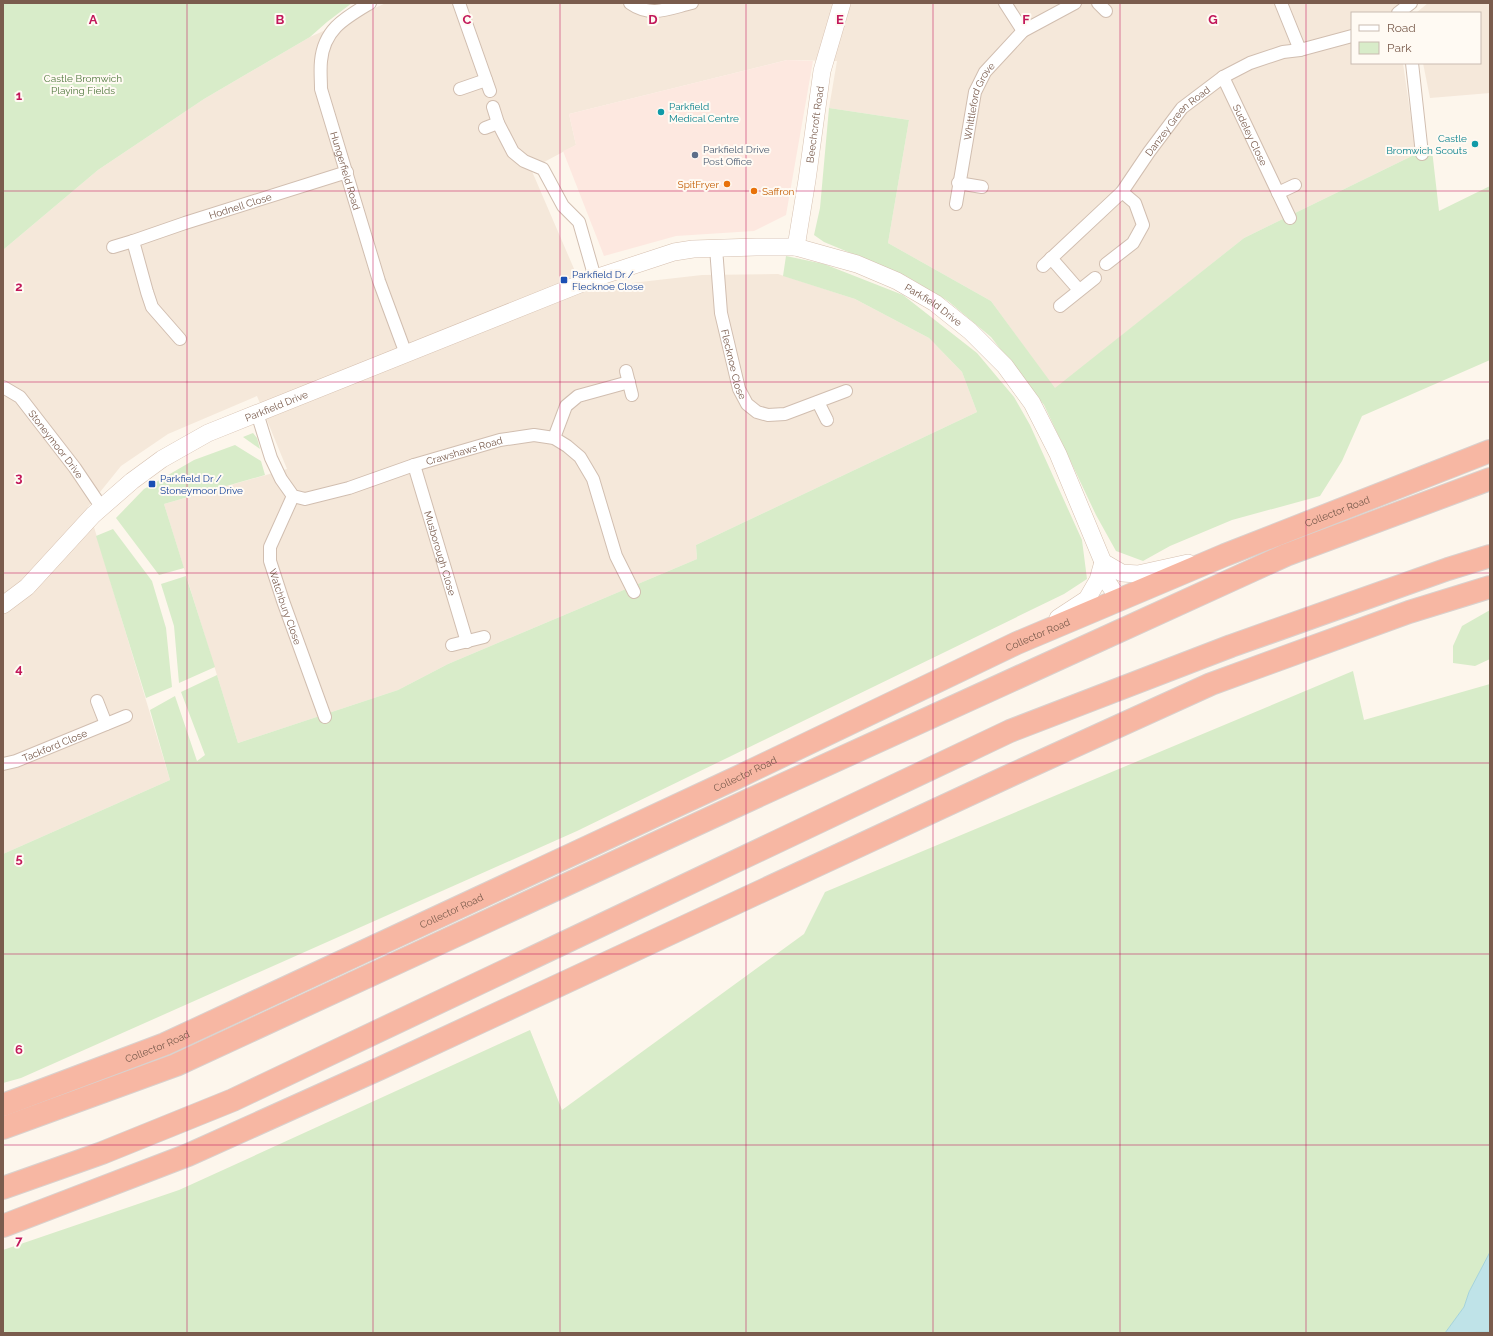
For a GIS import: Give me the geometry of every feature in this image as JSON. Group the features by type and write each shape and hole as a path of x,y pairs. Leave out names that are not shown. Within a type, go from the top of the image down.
{"highway":[{"name":"Collector Road","path":"3,1105 165,1044 722,785 1017,643 1225,555 1490,450"},
{"path":"3,1128 176,1065 747,800 1286,555 1490,479"},
{"path":"1119,599 1128,602 1144,603 1244,560 1286,555"},
{"path":"3,1188 102,1153 233,1100 1010,731 1231,646 1448,569 1490,556"},
{"path":"3,1226 188,1155 388,1065 1003,778 1211,684 1409,612 1490,587"}],"street":[{"name":"Hungerfield Road","path":"370,3 346,17 332,30 325,46 321,61 321,89 379,281 406,354"},
{"path":"460,3 488,86 460,89"},
{"path":"630,3 639,9 656,12 692,3"},
{"name":"Beechcroft Road","path":"796,247 822,71 842,3"},
{"path":"1005,3 1023,31"},
{"name":"Whittleford Grove","path":"956,204 958,183 975,92 985,72 1023,31 1074,3"},
{"path":"1281,3 1300,50"},
{"path":"1400,12 1411,3"},
{"name":"Danzey Green Road","path":"1079,290 1047,262 1122,192 1149,152 1182,108 1223,77 1250,64 1283,52 1300,50 1351,36"},
{"path":"1412,64 1422,154"},
{"name":"Sudeley Close","path":"1223,77 1290,218"},
{"path":"493,107 498,123 513,152 524,161 543,169 562,206 579,222 595,278"},
{"path":"485,128 498,123"},
{"name":"Hodnell Close","path":"112,247 347,172"},
{"path":"958,183 982,187"},
{"path":"1278,193 1295,185"},
{"path":"1106,264 1133,243 1143,225 1135,203 1122,192"},
{"path":"133,241 152,306 180,339"},
{"name":"Parkfield Drive","path":"3,605 26,587 93,515 132,481 162,459 208,433 595,278 674,252 693,248 796,247 857,264 897,281 935,303 970,331 1005,366 1032,403 1058,454 1103,562 1108,583 1119,599"},
{"name":"Flecknoe Close","path":"716,248 721,313 739,389 747,404 757,412 768,415 785,414 846,391"},
{"path":"1060,306 1095,278"},
{"path":"554,438 566,406 578,396 628,377 632,395"},
{"name":"Stoneymoor Drive","path":"3,387 20,397 75,468 102,508"},
{"path":"818,402 827,420"},
{"path":"257,413 271,458 281,479 293,496"},
{"name":"Crawshaws Road","path":"293,496 305,499 349,488 414,465 500,440 534,435 554,438 567,446 580,457 593,479 616,556 634,592"},
{"name":"Musborough Close","path":"414,465 467,642"},
{"name":"Watchbury Close","path":"293,496 270,547 270,561 325,717"},
{"path":"1017,643 1087,599 1098,580 1103,562 1122,573 1138,574 1225,555"},
{"path":"452,645 484,636"},
{"path":"97,701 106,724"},
{"name":"Tackford Close","path":"3,764 16,761 126,716"}],"shaded area":[{"path":"386,3 1400,3 1394,9 1394,12 1351,12 1351,64 1403,64 1416,154 1244,238 1055,389 991,301 888,243 909,120 829,108 837,61 787,60 569,114 576,145 531,169 584,292 605,286 702,275 778,274 855,299 929,338 962,372 977,412 696,545 697,559 448,664 398,690 238,743 164,504 287,469 257,396 168,434 121,466 88,507 170,780 3,854 3,250 98,170 204,99 310,37"},
{"path":"1428,3 1490,3 1490,93 1430,98 1423,64 1481,64 1481,12 1417,12"},
{"path":"787,60 813,61 786,215 754,231 676,236 604,256 563,151 576,145 569,114"}],"green space":[{"name":"Castle Bromwich Playing Fields","path":"3,3 352,3 310,37 204,99 98,170 3,250"},
{"path":"829,108 909,120 888,243 991,301 1055,388 1244,238 1416,154 1432,150 1439,211 1490,186 1490,360 1362,416 1342,461 1320,496 1232,520 1170,546 1143,561 1116,551 1096,515 1044,405 991,337 948,301 906,276 824,242 814,235 820,208"},
{"path":"786,256 824,264 903,295 977,353 1014,397 1030,425 1082,540 1087,579 1064,594 577,831 21,1078 3,1083 3,854 170,780 150,710 175,696 197,761 205,755 181,692 217,675 238,743 398,690 448,664 697,559 696,545 977,412 962,372 929,338 855,299 783,276"},
{"path":"253,433 257,438 260,449 243,437"},
{"path":"235,445 261,461 265,475 164,504 184,568 159,575 116,518 144,489 194,460"},
{"path":"113,529 152,581 166,628 172,687 146,698 96,536"},
{"path":"186,576 215,667 179,683 174,626 161,584"},
{"path":"1490,610 1490,659 1475,666 1453,663 1453,646 1462,626"},
{"path":"1353,671 1364,720 1490,684 1490,1252 1469,1292 1464,1307 1445,1333 3,1333 3,1250 179,1190 530,1030 562,1110 804,934 825,892"}],"water":[{"path":"1490,1252 1490,1332 1445,1333 1464,1307 1469,1292"}],"place":[{"name":"Parkfield Medical Centre","path":"661,112"},
{"name":"Castle Bromwich Scouts","path":"1475,144"},
{"name":"Parkfield Drive Post Office","path":"695,155"},
{"name":"SpitFryer","path":"727,184"},
{"name":"Saffron","path":"754,191"},
{"name":"Parkfield Dr / Flecknoe Close","path":"564,280"},
{"name":"Parkfield Dr / Stoneymoor Drive","path":"152,484"}]}
